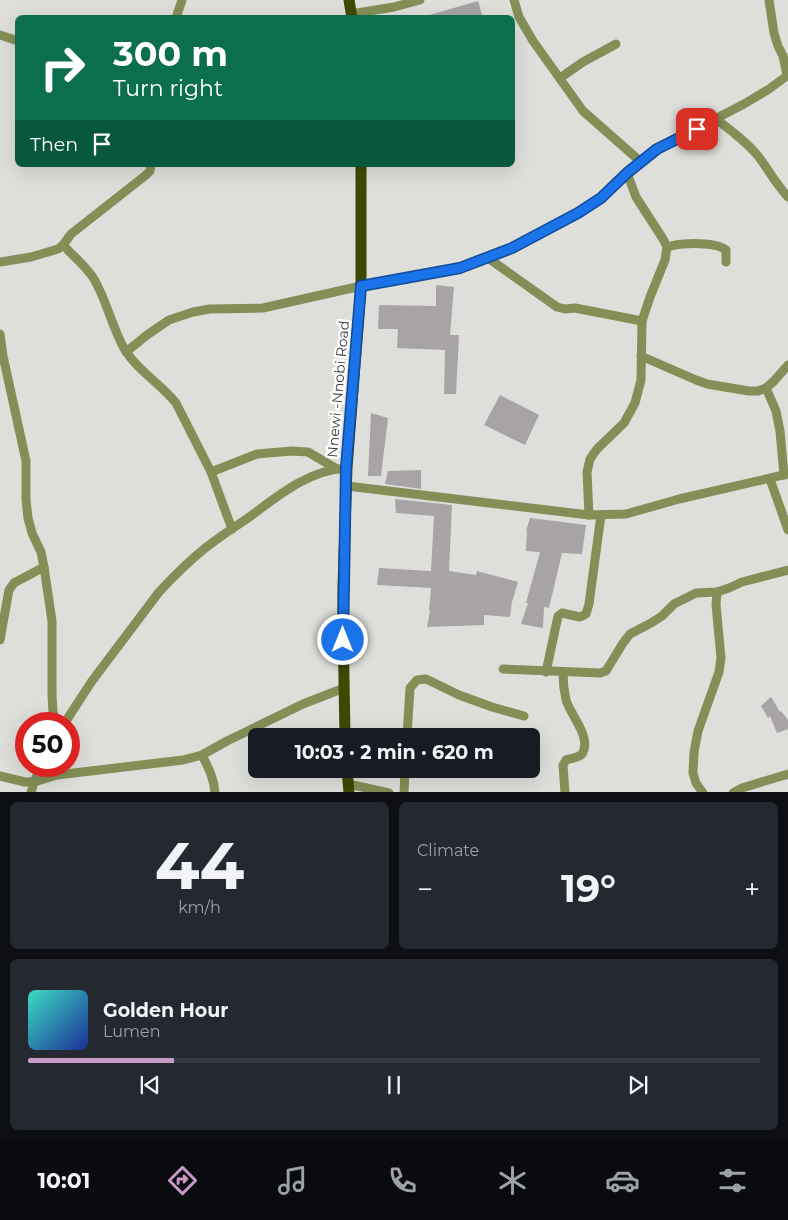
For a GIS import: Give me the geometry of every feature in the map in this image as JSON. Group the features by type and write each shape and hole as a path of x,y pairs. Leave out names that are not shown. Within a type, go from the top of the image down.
{"main road":[{"path":"349,0 352,15"},
{"name":"Nnewi -Nnobi Road","path":"345,728 343,614 347,486 342,468 361,286 361,167"}],"street":[{"path":"177,15 182,0"},
{"path":"357,15 420,0"},
{"path":"514,0 518,17 532,41 583,111 641,162"},
{"path":"126,352 169,320 193,312 210,309 263,308 301,298 460,268 512,248 578,213 601,198 627,173 657,149 769,89 787,75 785,57 778,46 774,33 769,0"},
{"path":"0,35 15,41"},
{"path":"560,78 583,62 616,44"},
{"path":"716,119 753,150 788,197"},
{"path":"0,262 31,257 58,249 71,234 146,175 151,167"},
{"path":"589,515 587,472 590,459 597,449 624,423 635,403 640,380 642,321 665,260 667,247 636,197 627,173"},
{"path":"667,247 682,244 722,246 726,250 726,262"},
{"path":"63,245 90,273 96,282 126,352 169,394 184,416 211,472 232,529"},
{"path":"488,258 557,307 565,309 575,308 642,321"},
{"path":"0,334 26,461 28,518 32,533 41,552 52,621 53,712"},
{"path":"641,356 707,384 749,391 758,391 766,388 788,365"},
{"path":"347,486 589,515 626,514 786,475 776,411 766,388"},
{"path":"211,472 257,454 292,451 308,452 342,468"},
{"path":"72,712 92,681 159,592 204,549 307,478 325,471 342,468"},
{"path":"770,479 788,530"},
{"path":"546,672 558,616 562,613 580,617 586,614 601,514"},
{"path":"0,640 9,590 14,583 44,567"},
{"path":"503,669 600,674 606,671 630,634 662,616 674,604 696,594 717,592 742,582 788,570"},
{"path":"703,792 696,783 693,773 698,731 719,672 721,658 716,605 717,592"},
{"path":"563,672 567,702 583,733 585,744 584,751 580,755 566,760 563,764 565,792"},
{"path":"408,728 410,688 417,680 426,679 459,695 524,716"},
{"path":"0,776 25,782 34,782 57,775 184,760 202,755 227,740 294,708 344,688"},
{"path":"202,755 210,771 215,792"},
{"path":"733,792 788,774"},
{"path":"31,792 36,777"},
{"path":"404,792 405,778"},
{"path":"348,788 389,792"}],"building":[{"path":"478,1 482,15 429,15"},
{"path":"436,285 454,287 450,335 459,335 456,394 444,394 445,350 397,348 398,329 378,329 379,305 436,306"},
{"path":"500,395 539,415 525,445 484,425"},
{"path":"371,413 388,418 381,476 368,476"},
{"path":"421,470 421,489 385,484 388,471"},
{"path":"395,499 452,505 449,571 476,575 477,571 518,582 510,617 484,615 484,625 427,627 431,588 377,585 379,568 431,571 434,516 396,513"},
{"path":"530,518 586,525 582,554 562,553 549,608 544,607 543,628 521,624 540,552 526,551 526,531"},
{"path":"771,697 780,712 788,720 788,729 777,733 770,716 768,718 761,706"}],"route":[{"path":"343,640 346,468 361,286 460,268 512,248 578,213 601,198 627,173 657,149 697,129"}]}
